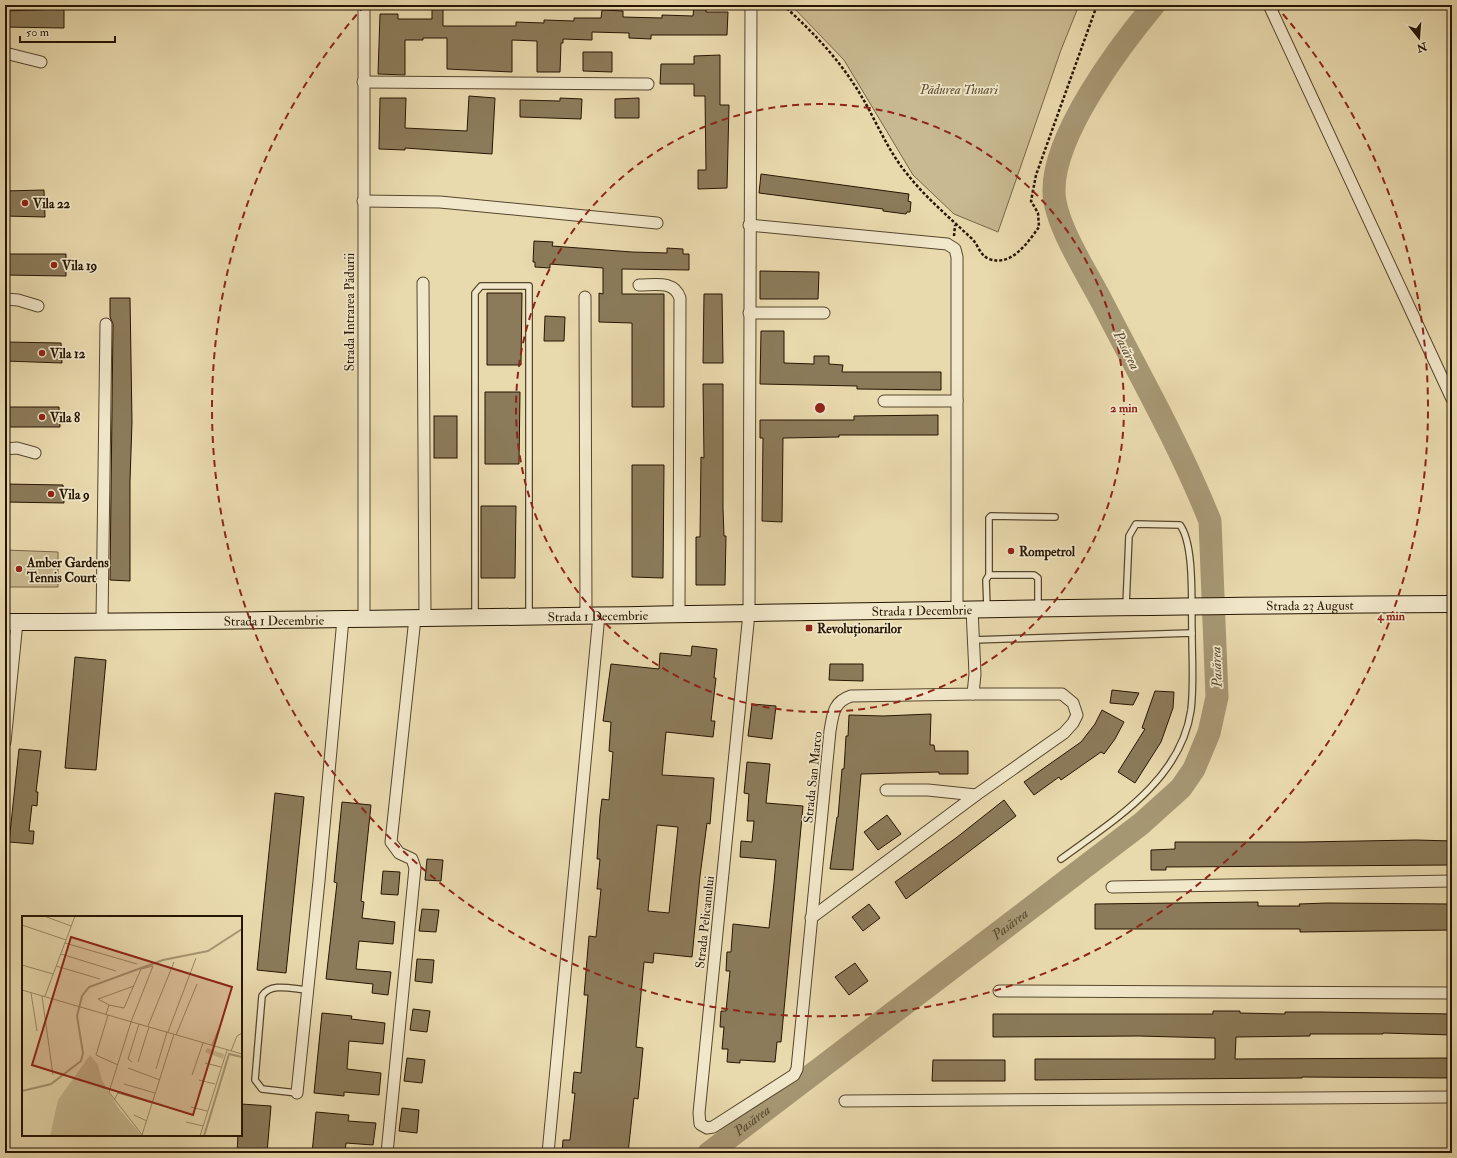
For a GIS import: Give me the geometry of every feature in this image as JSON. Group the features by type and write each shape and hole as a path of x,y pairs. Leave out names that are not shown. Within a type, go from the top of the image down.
{"main road":[{"name":"Strada 23 August","path":"1191,606 1452,604"},
{"name":"Strada 1 Decembrie","path":"11,622 420,618 1191,606"}],"street":[{"name":"Strada Intrarea Pădurii","path":"364,5 364,618"},
{"path":"749,613 749,224 751,5"},
{"path":"1269,5 1452,399"},
{"path":"5,53 41,62"},
{"path":"363,82 648,84"},
{"path":"363,201 440,202 657,223"},
{"path":"749,224 947,244 955,249 957,257 957,401 972,609 973,694"},
{"path":"387,1153 415,868 412,859 399,853 391,842 420,618 423,283"},
{"path":"639,285 668,285 678,291 680,298 679,613"},
{"path":"548,1153 592,615 585,297"},
{"path":"5,299 18,300 38,306"},
{"path":"749,313 824,313"},
{"path":"102,620 106,324"},
{"path":"884,402 957,401"},
{"path":"5,449 17,448 35,453"},
{"name":"Strada Pelicanului","path":"749,613 699,1113 700,1124 707,1128 713,1127 794,1075"},
{"path":"297,1093 319,882 343,619"},
{"path":"5,742 11,622"},
{"name":"Strada San Marco","path":"794,1075 798,1062 830,731 837,704 842,699 851,696 973,694 1062,694 1073,702 1077,715 1073,723 1064,733 976,795"},
{"path":"886,790 935,790 976,795"},
{"path":"811,918 976,795"},
{"path":"1112,887 1452,882"},
{"path":"999,991 1452,993"},
{"path":"845,1101 1452,1096"}],"lane":[{"path":"475,616 476,293 477,289 481,286 529,286 529,616"},
{"path":"972,609 989,575 988,518 991,516 1055,517"},
{"path":"1061,859 1136,804 1156,781 1180,749 1191,710 1192,633 1189,550 1185,532 1180,525 1136,524 1129,536 1126,607"},
{"path":"989,575 1034,575 1038,578 1038,608"},
{"path":"973,640 1192,633"},
{"path":"297,1093 262,1089 255,1080 262,996 266,990 272,987 307,990"}],"path":[{"path":"782,5 826,47 844,70 858,90 892,152 907,174 951,220 972,238 979,251 989,259 1000,260 1016,255 1027,244 1039,227 1038,213 1031,201 1036,175 1097,5"}],"green space":[{"name":"Pădurea Tunari","path":"791,5 1079,5 1061,50 998,232 954,214 913,175 844,60"},
{"path":"5,550 58,552 58,587 5,587"}],"building":[{"path":"694,5 706,5 706,12 728,12 727,35 651,35 651,39 629,38 629,33 592,32 592,40 563,39 563,43 561,43 560,72 537,72 537,41 512,40 512,72 447,69 447,38 405,40 405,75 378,74 380,14 398,14 398,19 432,19 432,9 443,9 443,26 516,26 516,22 544,23 544,20 574,21 574,18 601,18 602,10 623,11 623,17 662,18 662,15 693,16"},
{"path":"64,9 64,28 5,27 5,11"},
{"path":"583,52 612,52 612,72 583,71"},
{"path":"720,55 720,105 729,105 727,188 698,189 698,170 706,170 705,96 694,96 694,84 660,84 661,64 694,64 694,56"},
{"path":"469,96 495,98 492,154 405,148 405,150 379,149 380,98 406,98 405,128 467,131"},
{"path":"560,98 582,99 581,119 520,117 520,100 560,101"},
{"path":"639,98 639,118 615,118 615,99"},
{"path":"761,174 909,194 908,201 911,202 910,212 907,212 906,214 883,211 883,209 759,193"},
{"name":"Vila 22","path":"44,190 45,217 5,216 5,191"},
{"path":"534,241 553,242 552,246 632,252 667,253 667,248 683,249 683,254 689,254 689,270 622,269 622,294 664,294 664,407 632,407 632,323 599,322 599,293 603,294 603,268 550,264 550,268 535,267 535,262 533,262"},
{"path":"5,254 66,254 66,276 5,275"},
{"path":"760,271 819,272 818,299 760,299"},
{"path":"487,293 522,293 521,365 487,365"},
{"path":"704,294 722,294 723,363 703,363"},
{"path":"110,298 130,298 132,422 130,481 130,581 110,580 113,324 110,317"},
{"path":"545,316 565,317 564,341 544,341"},
{"path":"761,331 784,331 784,363 814,364 814,356 829,356 829,364 843,365 842,372 941,372 941,390 857,389 857,386 760,384"},
{"name":"Vila 12","path":"5,342 61,343 62,363 5,361"},
{"path":"703,384 723,384 723,508 724,536 726,536 725,585 696,585 696,537 700,537 701,457 704,458"},
{"path":"485,392 520,392 519,464 485,464"},
{"name":"Vila 8","path":"5,407 59,407 60,427 5,427"},
{"path":"938,415 938,435 839,435 839,437 783,438 782,522 762,521 763,438 760,438 760,420 854,420 854,416"},
{"path":"434,416 457,416 457,458 434,458"},
{"path":"632,465 664,465 663,578 632,577"},
{"path":"5,484 63,485 64,503 5,502"},
{"path":"481,506 516,506 515,578 481,578"},
{"path":"692,646 717,649 714,678 716,678 711,721 715,721 713,737 666,732 662,775 714,778 710,824 707,823 700,876 692,957 654,953 653,963 644,962 636,1047 643,1048 638,1099 634,1098 628,1153 562,1153 563,1140 570,1140 575,1093 572,1093 574,1072 581,1073 588,995 584,995 589,936 596,937 601,889 597,889 600,859 597,859 600,815 602,799 609,800 613,752 609,751 611,722 603,721 611,664 659,669 660,653 691,656","holes":["657,825 678,827 669,913 648,911"]},
{"path":"75,657 106,660 96,770 65,768"},
{"path":"830,664 863,664 863,681 829,680"},
{"path":"1112,690 1139,693 1133,705 1110,703"},
{"path":"1155,691 1174,692 1173,708 1161,742 1135,783 1118,772 1145,729 1142,728"},
{"path":"752,704 776,706 772,739 748,736"},
{"path":"1102,710 1124,722 1115,739 1104,754 1101,752 1061,780 1059,777 1034,795 1024,782 1081,742 1095,724"},
{"path":"931,714 930,745 934,745 935,751 968,751 968,774 939,774 939,772 861,774 853,870 830,869 838,817 842,769 844,769 849,715 883,716"},
{"path":"19,749 41,751 36,792 38,792 37,806 32,805 29,831 34,831 33,844 9,842"},
{"path":"747,762 770,764 766,803 803,806 781,1042 777,1042 775,1062 740,1060 740,1063 727,1062 728,1049 722,1049 724,1027 720,1027 721,1011 726,1011 730,971 726,971 727,952 731,952 733,924 769,928 774,883 776,860 740,857 741,841 752,842 754,821 747,821 749,794 744,793"},
{"path":"275,793 304,797 286,973 257,970"},
{"path":"1004,800 1016,816 906,899 895,882 956,838"},
{"path":"342,802 371,805 361,901 364,902 362,918 395,922 393,944 359,941 356,969 391,972 388,995 372,993 373,984 326,979 337,883 334,882"},
{"path":"887,815 901,834 878,850 864,832"},
{"path":"1452,841 1452,865 1166,867 1166,870 1151,870 1151,850 1175,849 1175,842"},
{"path":"427,859 443,860 441,881 425,880"},
{"path":"383,871 400,872 398,895 381,894"},
{"path":"1258,902 1258,906 1300,906 1299,904 1327,903 1452,904 1452,930 1300,932 1300,929 1095,929 1095,904"},
{"path":"869,904 880,918 863,931 852,917"},
{"path":"422,909 439,910 436,932 419,931"},
{"path":"417,959 434,960 432,983 415,981"},
{"path":"855,963 868,981 849,995 835,977"},
{"path":"413,1009 430,1011 427,1032 410,1030"},
{"path":"1213,1011 1285,1014 1285,1012 1319,1012 1452,1014 1452,1035 1383,1033 1236,1037 1235,1059 1452,1058 1452,1078 1302,1077 1035,1080 1035,1059 1215,1059 1215,1038 1139,1036 993,1037 993,1014 1213,1014"},
{"path":"322,1013 352,1016 351,1019 385,1023 383,1044 349,1041 347,1069 381,1073 379,1095 344,1092 344,1096 314,1093"},
{"path":"407,1058 425,1060 422,1083 404,1081"},
{"path":"933,1060 1005,1060 1005,1081 932,1081"},
{"path":"242,1104 271,1106 267,1153 237,1153 238,1136 242,1136"},
{"path":"402,1108 419,1110 417,1133 399,1131"},
{"path":"316,1112 349,1115 348,1121 376,1123 373,1145 346,1143 345,1153 312,1153"}],"waterway":[{"name":"Pasărea","path":"709,1153 1141,824 1181,788 1194,769 1209,733 1217,697 1210,521 1186,465 1145,383 1072,248 1059,218 1055,204 1054,191 1057,169 1064,144 1076,119 1090,93 1123,44 1154,5"}],"place":[{"name":"Vila 22","path":"25,203"},
{"name":"Vila 19","path":"54,265"},
{"name":"Vila 12","path":"42,353"},
{"name":"Vila 8","path":"42,417"},
{"name":"Vila 9","path":"51,494"},
{"name":"Rompetrol","path":"1011,551"},
{"name":"Amber Gardens Tennis Court","path":"19,569"},
{"name":"Revoluționarilor","path":"809,628"}]}
